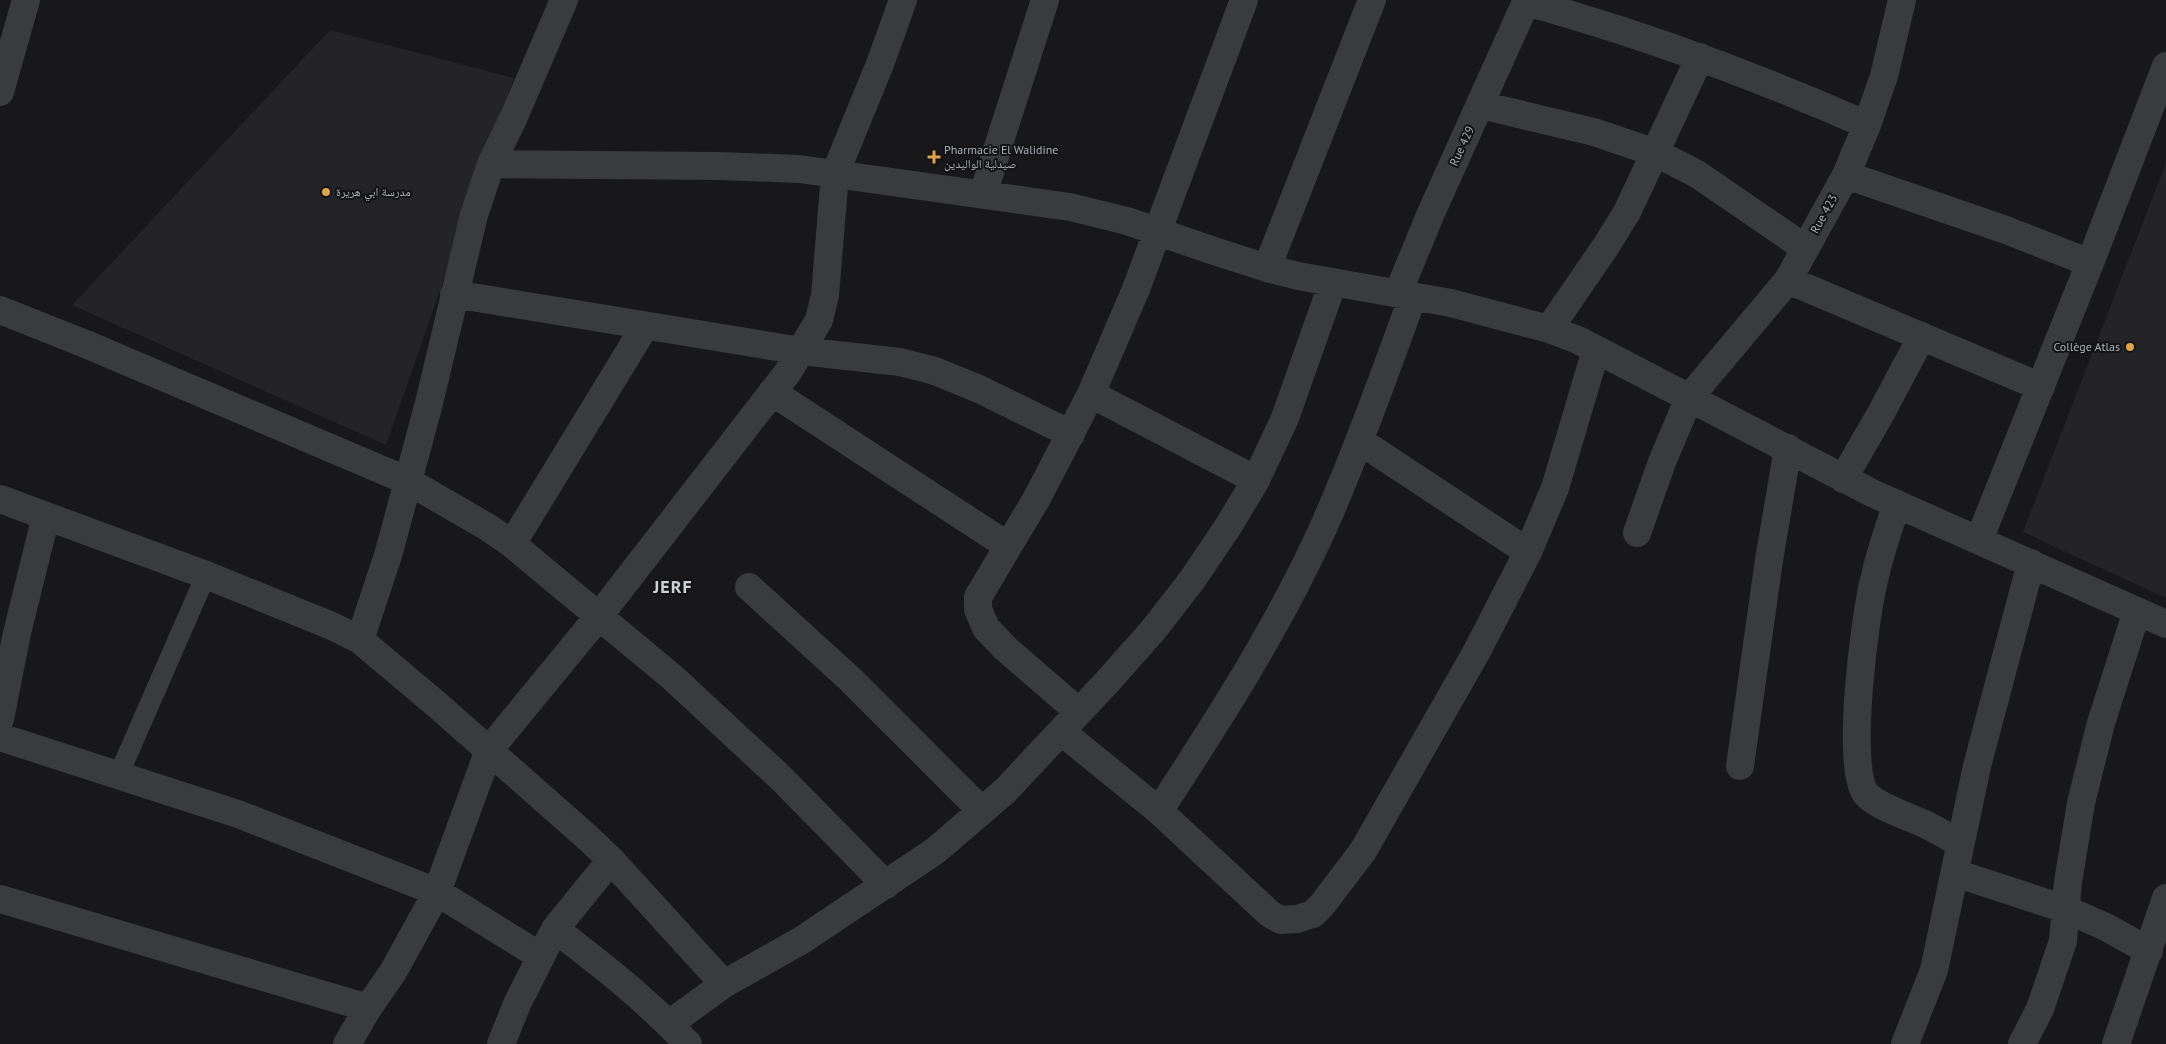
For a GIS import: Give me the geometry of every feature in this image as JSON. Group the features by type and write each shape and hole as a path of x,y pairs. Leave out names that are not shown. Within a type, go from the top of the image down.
{"street":[{"path":"0,92 26,0"},
{"path":"360,640 389,552 429,403 474,215 491,164 513,119 564,0"},
{"path":"347,1044 397,964 437,892 489,750 599,616 788,372 819,320 825,295 835,174 880,64 903,0"},
{"path":"983,194 1045,0"},
{"path":"1079,712 1005,648 986,628 978,609 978,597 1037,498 1091,394 1136,289 1244,0"},
{"path":"1267,268 1372,0"},
{"name":"Rue 423","path":"1637,533 1662,462 1689,398 1788,280 1846,175 1868,124 1884,76 1902,0"},
{"path":"1527,1 1603,23 1700,57 1868,124"},
{"name":"Rue 429","path":"1159,811 1261,648 1323,527 1360,441 1431,213 1527,1"},
{"path":"1549,329 1627,212 1700,57"},
{"path":"1979,540 2090,263 2166,66"},
{"path":"1481,105 1594,132 1656,153 1696,174 1806,248"},
{"path":"491,164 799,169 983,194 1103,214 1267,268 1451,303 1549,329 1596,350 1788,448 1843,479 2166,624"},
{"path":"1846,175 1979,221 2090,263"},
{"path":"1788,280 2041,387"},
{"path":"669,1024 724,984 802,940 935,851 1005,791 1062,732 1154,629 1192,580 1229,525 1256,480 1285,418 1333,282"},
{"path":"454,294 801,351 900,362 935,371 979,389 1071,434"},
{"path":"0,310 88,345 408,481 489,528 512,544 672,677 775,772 886,885"},
{"path":"512,544 645,326"},
{"path":"1843,479 1922,336"},
{"path":"1062,732 1159,811 1270,914 1281,920 1297,920 1313,914 1322,906 1363,851 1477,650 1528,552 1555,488 1596,350"},
{"path":"772,392 1008,546"},
{"path":"1091,394 1256,480"},
{"path":"1360,441 1409,471 1528,552"},
{"path":"1740,766 1769,560 1788,448"},
{"path":"0,499 206,574 332,626 360,640 489,750 611,860 724,984"},
{"path":"1896,504 1873,582 1864,636 1856,727 1857,757 1861,779 1866,794 1872,798 1893,811 1926,825 1960,843"},
{"path":"0,719 17,633 46,516"},
{"path":"1904,1044 1934,970 1960,843 1997,687 2031,563"},
{"path":"749,587 851,680 982,812"},
{"path":"2022,1044 2040,1009 2063,941 2065,909 2081,803 2101,723 2137,611"},
{"path":"0,737 238,814 437,892 540,956"},
{"path":"501,1044 540,956 556,929 611,860"},
{"path":"1955,873 2065,909 2106,927 2148,950"},
{"path":"2116,1044 2166,898"},
{"path":"0,899 368,1008"},
{"path":"556,929 618,978 669,1024 688,1044"}],"lane":[{"path":"119,774 206,574"}],"shaded area":[{"name":"مدرسة ابي هريرة","path":"330,30 514,78 386,445 72,305"},
{"name":"Collège Atlas","path":"2166,163 2166,598 2023,532"}],"place":[{"name":"Pharmacie El Walidine صيدلية الواليدين","path":"934,157"},
{"name":"مدرسة ابي هريرة","path":"326,192"},
{"name":"Collège Atlas","path":"2130,347"}],"district":[{"name":"JERF","path":"673,587"}]}
